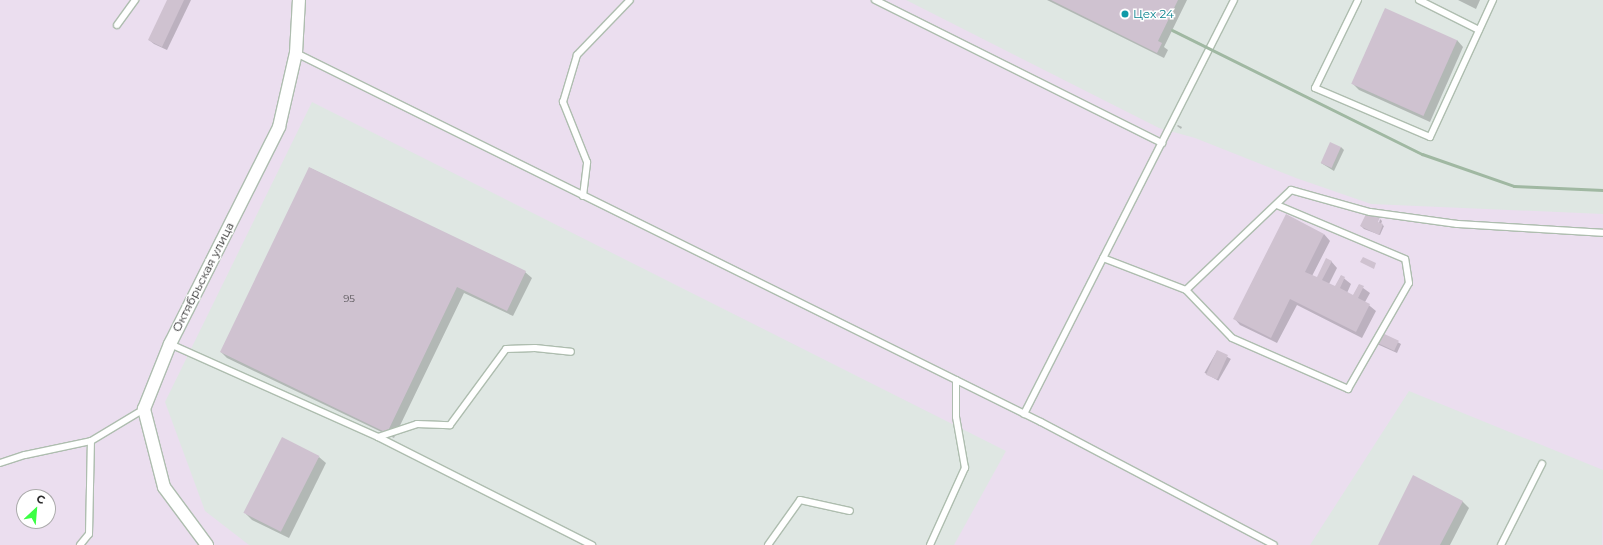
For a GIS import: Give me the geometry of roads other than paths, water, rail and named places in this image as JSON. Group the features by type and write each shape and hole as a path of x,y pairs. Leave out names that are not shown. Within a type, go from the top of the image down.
{"street":[{"name":"Октябрьская улица","path":"144,409 170,344 279,127 296,54 299,0"},
{"path":"144,409 164,487 207,545"}],"lane":[{"path":"117,25 135,0"},
{"path":"584,196 587,162 563,102 577,55 630,0"},
{"path":"875,0 1162,143"},
{"path":"1024,414 1234,0"},
{"path":"1358,0 1315,88 1430,137 1493,0"},
{"path":"1418,0 1479,30"},
{"path":"296,54 1024,414 1262,542 1274,545"},
{"path":"1186,290 1277,205 1291,190 1370,212 1457,224 1603,233"},
{"path":"1103,258 1186,290 1232,338 1348,389 1409,283 1406,259 1277,205"},
{"path":"170,344 378,437 592,545"},
{"path":"378,437 417,424 450,425 506,349 535,348 571,352"},
{"path":"930,545 964,468 956,417 956,380"},
{"path":"0,463 25,455 91,441 144,409"},
{"path":"80,545 89,534 91,441"},
{"path":"1501,545 1542,464"},
{"path":"768,545 800,500 850,511"}],"railway":[{"path":"1172,30 1422,154 1514,186 1603,190"}],"place":[{"name":"Цех 24","path":"1125,14"}]}
